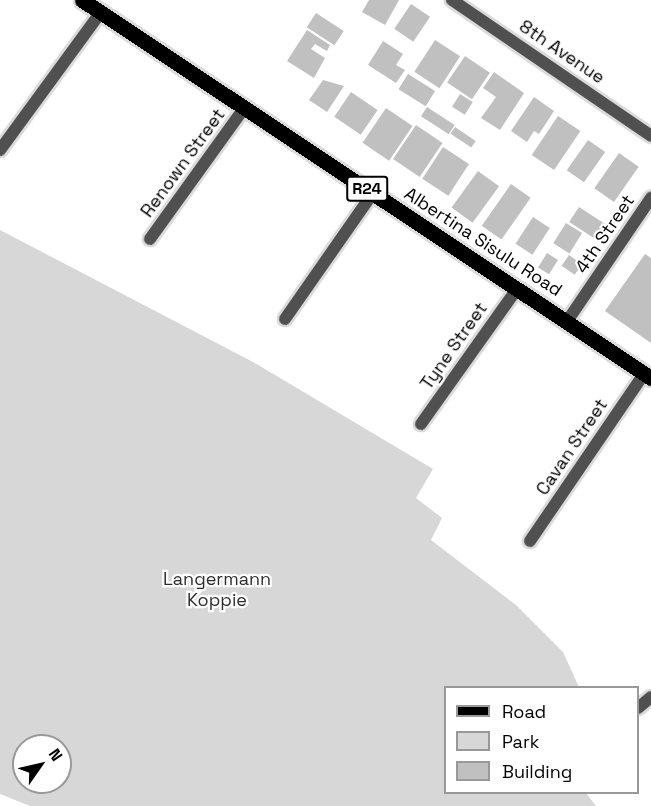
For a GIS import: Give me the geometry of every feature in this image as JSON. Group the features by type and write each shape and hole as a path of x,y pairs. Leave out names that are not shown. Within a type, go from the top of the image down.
{"main road":[{"name":"Albertina Sisulu Road","path":"82,0 517,289 568,320 648,376"}],"street":[{"name":"8th Avenue","path":"452,0 651,136"},
{"path":"0,150 101,12"},
{"name":"Renown Street","path":"150,239 244,108"},
{"path":"285,319 373,193"},
{"name":"4th Street","path":"568,320 651,198"},
{"name":"Tyne Street","path":"421,424 517,289"},
{"name":"Cavan Street","path":"530,541 648,376"},
{"path":"639,707 651,697"}],"green space":[{"name":"Langermann Koppie","path":"0,230 253,362 433,469 416,498 442,518 431,540 516,605 563,652 579,686 444,686 444,794 587,794 596,806 30,806 0,794"}],"building":[{"path":"369,0 399,0 385,25 362,12"},
{"path":"411,4 430,17 413,42 394,29"},
{"path":"316,13 344,31 334,45 307,27"},
{"path":"307,30 330,45 327,51 315,44 311,49 325,58 314,78 287,61"},
{"path":"435,40 460,56 439,88 414,72"},
{"path":"383,41 403,54 396,65 405,70 396,83 368,65"},
{"path":"465,56 490,73 472,99 447,83"},
{"path":"494,72 524,93 500,130 481,118 496,97 483,88"},
{"path":"408,74 435,91 426,106 398,89"},
{"path":"323,80 344,86 327,112 309,100"},
{"path":"351,92 378,110 361,135 334,117"},
{"path":"460,94 473,102 465,115 452,107"},
{"path":"534,97 554,111 539,134 534,131 527,142 511,131"},
{"path":"427,107 455,125 449,134 421,116"},
{"path":"386,108 413,126 389,161 363,143"},
{"path":"558,116 580,131 554,170 532,155"},
{"path":"416,125 443,143 420,177 393,159"},
{"path":"455,127 476,141 471,148 451,134"},
{"path":"588,140 605,152 584,182 567,170"},
{"path":"443,147 469,164 448,196 422,179"},
{"path":"619,153 639,167 614,202 594,188"},
{"path":"478,171 499,186 473,223 452,207"},
{"path":"511,184 531,198 501,240 482,226"},
{"path":"579,207 607,225 597,240 569,222"},
{"path":"533,217 550,228 532,255 516,244"},
{"path":"566,223 582,233 569,253 553,243"},
{"path":"547,253 558,260 549,274 538,267"},
{"path":"645,254 651,258 651,343 605,311"},
{"path":"569,255 582,264 575,275 562,266"}]}
